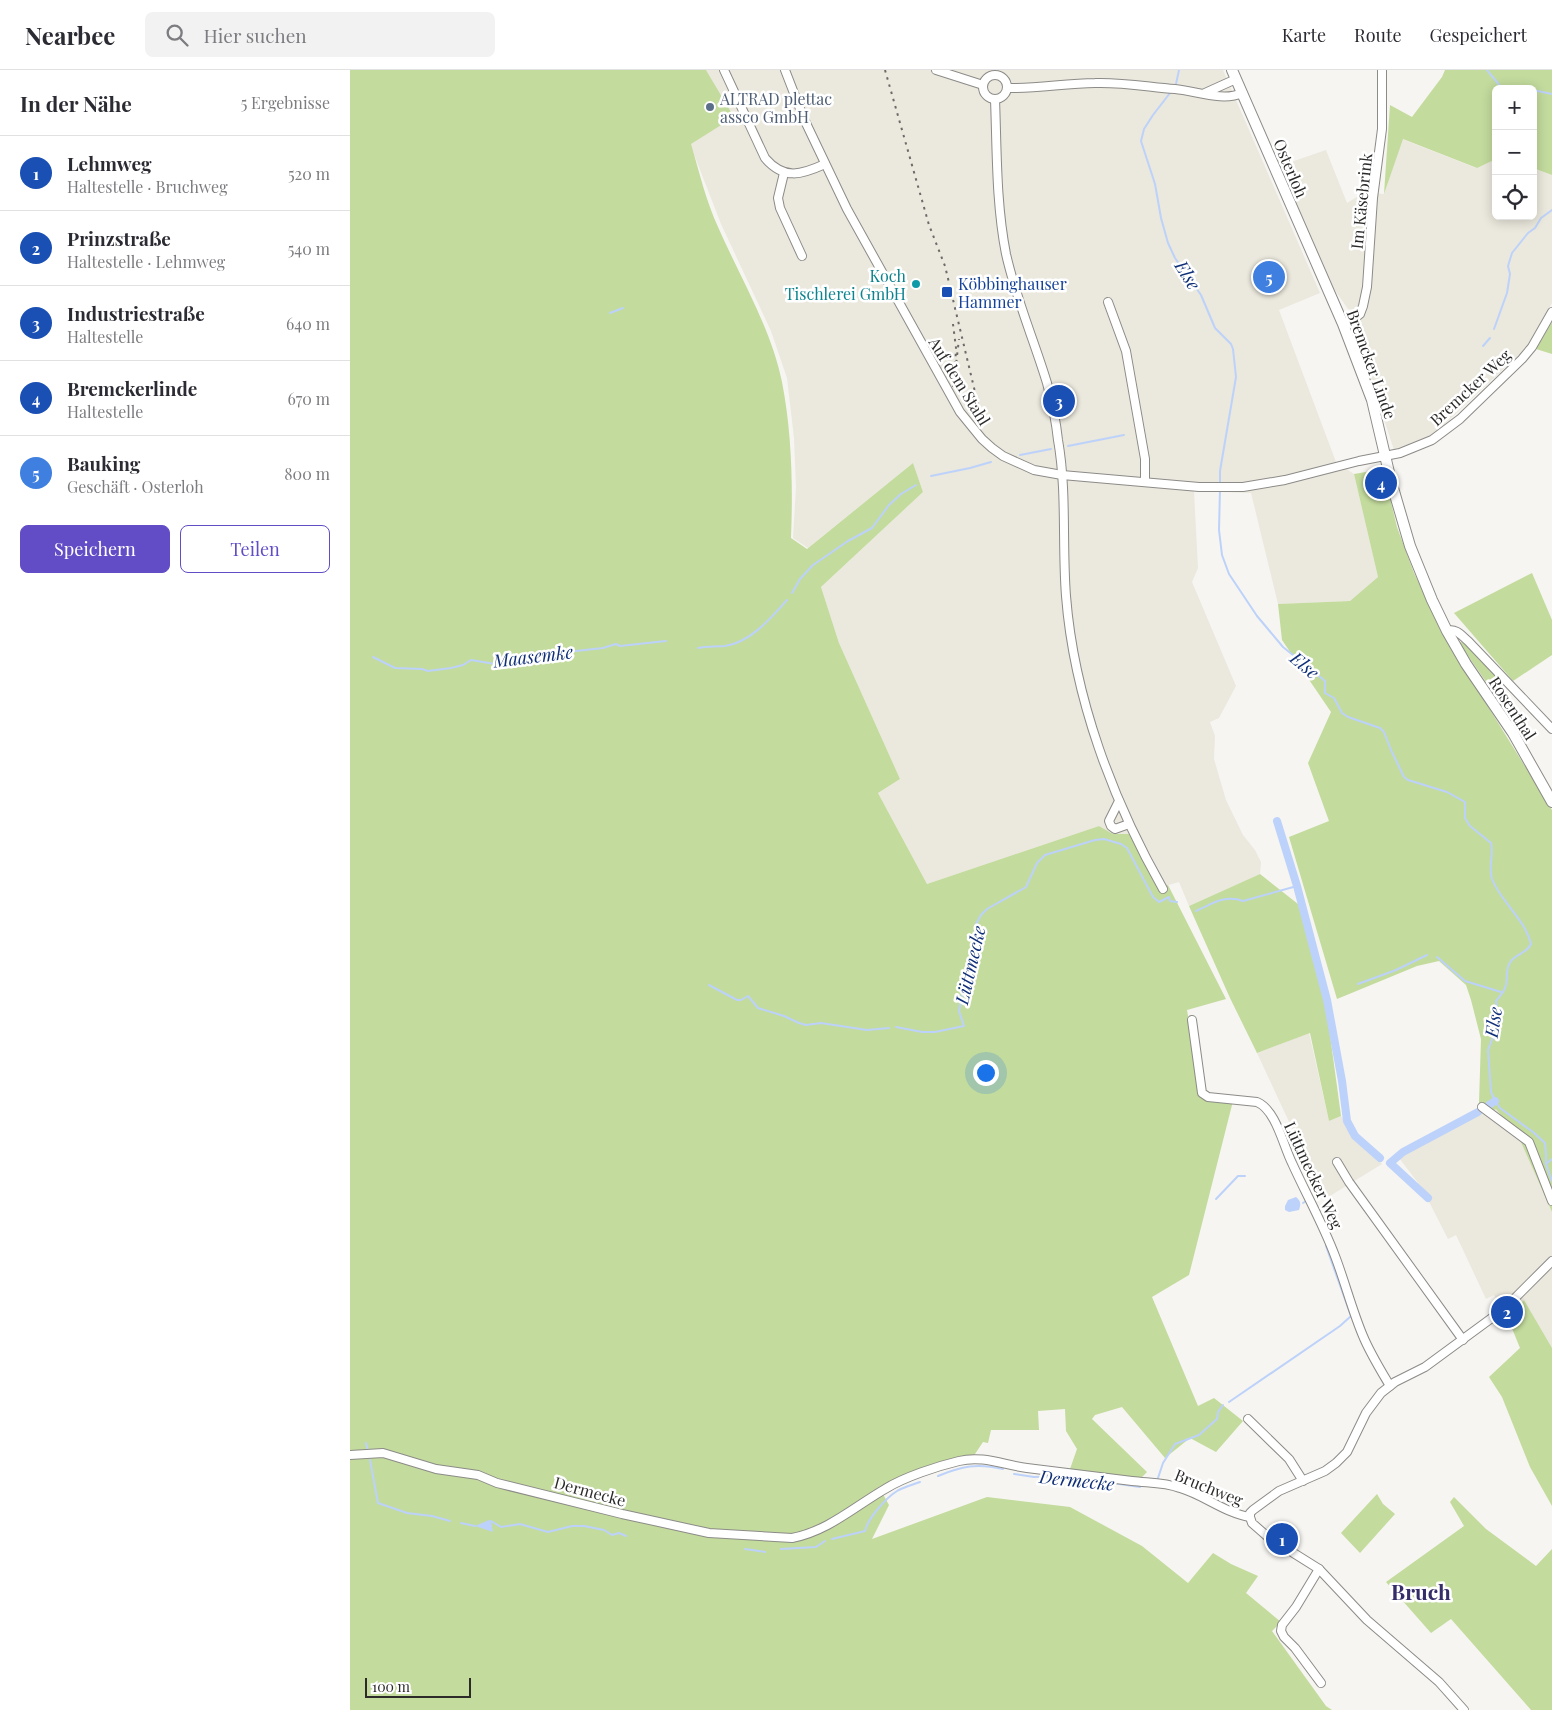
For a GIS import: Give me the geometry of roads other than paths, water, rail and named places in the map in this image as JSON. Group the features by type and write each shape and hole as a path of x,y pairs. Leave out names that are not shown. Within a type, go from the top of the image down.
{"main road":[{"name":"Osterloh","path":"1234,75 1322,278"},
{"name":"Bremcker Linde","path":"1322,278 1343,324 1372,400 1410,546 1447,631"},
{"name":"Rosenthal","path":"1447,631 1466,664 1513,733 1552,802"}],"street":[{"path":"724,70 765,158 777,170 802,173 825,164"},
{"name":"Auf dem Stahl","path":"785,70 804,119 825,164 943,385 970,426 982,439 1003,456 1034,470 1062,475 1214,487 1243,487 1285,480 1385,455"},
{"path":"936,70 983,85"},
{"name":"Im Käsebrink","path":"1343,324 1360,314 1364,306 1367,287 1373,198 1382,129 1382,70"},
{"path":"995,72 1004,78 1008,88 1003,96 995,99 984,93 983,85 987,77 995,72"},
{"path":"1205,94 1234,75"},
{"path":"1008,88 1106,83 1191,90 1205,94 1233,97 1242,93"},
{"path":"995,99 996,171 1002,229 1014,284 1047,383 1059,442 1068,620 1082,689 1092,726 1119,801 1163,889"},
{"path":"784,172 778,198 780,208 802,256"},
{"path":"1108,302 1126,351 1145,459 1145,481"},
{"name":"Bremcker Weg","path":"1385,455 1400,453 1420,446 1448,430 1522,359 1532,347 1552,312"},
{"path":"1447,631 1458,632 1468,641 1552,728"},
{"path":"1119,801 1109,821 1111,826 1115,828 1129,824"},
{"name":"Lüttmecker Weg","path":"1192,1020 1202,1093 1208,1097 1257,1102 1265,1105 1271,1113 1291,1162 1330,1242 1371,1354 1393,1384"},
{"path":"1482,1107 1528,1142 1552,1201"},
{"path":"1337,1162 1349,1182 1463,1340"},
{"path":"1250,1517 1250,1513 1253,1510 1279,1491 1325,1471 1341,1458 1351,1444 1372,1403 1393,1384 1424,1368 1504,1309 1552,1261"},
{"path":"1248,1419 1289,1459 1303,1481"},
{"name":"Dermecke","path":"350,1456 383,1453 436,1469 478,1475 497,1483 709,1533 792,1538 825,1527"},
{"name":"Bruchweg","path":"825,1527 886,1488 907,1478 968,1459 998,1462 1024,1468 1167,1484 1182,1488 1234,1513 1250,1517 1252,1523 1268,1538 1319,1569 1367,1620 1438,1682 1464,1710"},
{"path":"1319,1569 1296,1607 1282,1625 1281,1631 1320,1683"}],"water":[{"path":"1296,1197 1300,1203 1299,1210 1289,1212 1285,1210 1288,1200"},
{"path":"489,1520 491,1521 493,1532 475,1526"}],"waterway":[{"name":"Else","path":"1176,84 1179,70"},
{"path":"1487,70 1499,85"},
{"path":"1537,91 1552,94"},
{"name":"Else","path":"1170,93 1144,129 1141,141 1155,184 1168,243 1175,258 1201,295 1215,328 1231,344 1233,349 1236,377 1220,471 1220,484"},
{"path":"1494,329 1507,293 1510,274 1508,266 1512,253 1528,233 1535,228 1541,218 1552,210"},
{"path":"610,313 623,308"},
{"path":"1483,346 1490,338"},
{"name":"Maasemke","path":"1068,446 1124,435"},
{"name":"Maasemke","path":"1020,455 1051,449"},
{"name":"Maasemke","path":"931,476 991,462"},
{"name":"Maasemke","path":"792,593 800,579 813,565 848,541 872,528 889,505 901,494 916,485"},
{"name":"Else","path":"1220,489 1219,530 1222,555 1229,574 1257,616 1283,647 1325,681 1325,693 1334,698 1342,713 1348,717 1380,728 1384,732 1404,777 1408,780 1447,792 1465,802 1465,818 1470,826 1491,843 1492,879 1524,927 1531,944 1509,964 1505,988 1496,1001 1498,1016 1496,1029 1488,1050 1491,1092 1500,1108 1545,1143 1546,1164 1552,1181"},
{"name":"Maasemke","path":"698,648 725,646 743,640 760,628 787,600"},
{"name":"Maasemke","path":"373,657 395,668 428,671 463,665 471,660 495,664 556,656 567,652 603,648 616,644 620,646 666,641"},
{"path":"1277,821 1297,886 1327,1000 1342,1081 1347,1121 1355,1136 1380,1158"},
{"name":"Lüttmecke","path":"896,1027 922,1032 935,1032 964,1026 959,1011 976,924 987,909 1026,887 1037,863 1045,855 1095,840 1104,839 1121,844 1127,848 1153,897 1159,902 1169,897 1170,901 1177,902"},
{"name":"Lüttmecke","path":"1196,911 1224,899 1243,901 1297,886"},
{"path":"1358,984 1396,970 1427,955"},
{"path":"1437,957 1465,981 1501,992"},
{"name":"Lüttmecke","path":"709,985 737,1000 748,996 758,1008 806,1025 821,1023 867,1030 889,1028"},
{"name":"Else","path":"1489,1105 1495,1101"},
{"path":"1428,1198 1390,1163 1403,1152 1478,1112"},
{"name":"Else","path":"1546,1164 1552,1159"},
{"path":"1216,1199 1238,1176 1245,1176"},
{"name":"Dermecke","path":"1229,1402 1340,1326 1351,1316 1326,1246"},
{"name":"Dermecke","path":"1158,1478 1163,1463 1175,1444 1199,1435 1217,1419 1218,1412 1223,1405"},
{"name":"Dermecke","path":"366,1443 368,1451"},
{"name":"Dermecke","path":"370,1460 378,1503 407,1513 432,1516 450,1521"},
{"name":"Dermecke","path":"938,1476 970,1466 1003,1469"},
{"name":"Dermecke","path":"1014,1474 1034,1477 1064,1476"},
{"name":"Dermecke","path":"1071,1477 1140,1487"},
{"name":"Dermecke","path":"832,1539 865,1531 874,1514 888,1498 900,1490 920,1482"},
{"name":"Dermecke","path":"491,1521 501,1527 520,1524 548,1532 572,1526 584,1526 604,1530 612,1535 619,1533 626,1536"},
{"name":"Dermecke","path":"461,1523 475,1526"},
{"name":"Dermecke","path":"781,1549 816,1547 825,1541"},
{"name":"Dermecke","path":"745,1549 765,1552"}],"railway":[{"path":"885,70 929,225 945,266 980,413"},
{"path":"953,324 956,348 955,373 959,339"},
{"path":"953,387 955,373"}],"place":[{"name":"ALTRAD plettac assco GmbH","path":"710,107"},
{"name":"Bauking","path":"1269,277"},
{"name":"Koch Tischlerei GmbH","path":"916,284"},
{"name":"Köbbinghauser Hammer","path":"947,292"},
{"name":"Industriestraße","path":"1059,401"},
{"name":"Bremckerlinde","path":"1381,483"},
{"name":"Prinzstraße","path":"1507,1312"},
{"name":"Lehmweg","path":"1282,1539"}],"district":[{"name":"Bruch","path":"1421,1591"}]}
